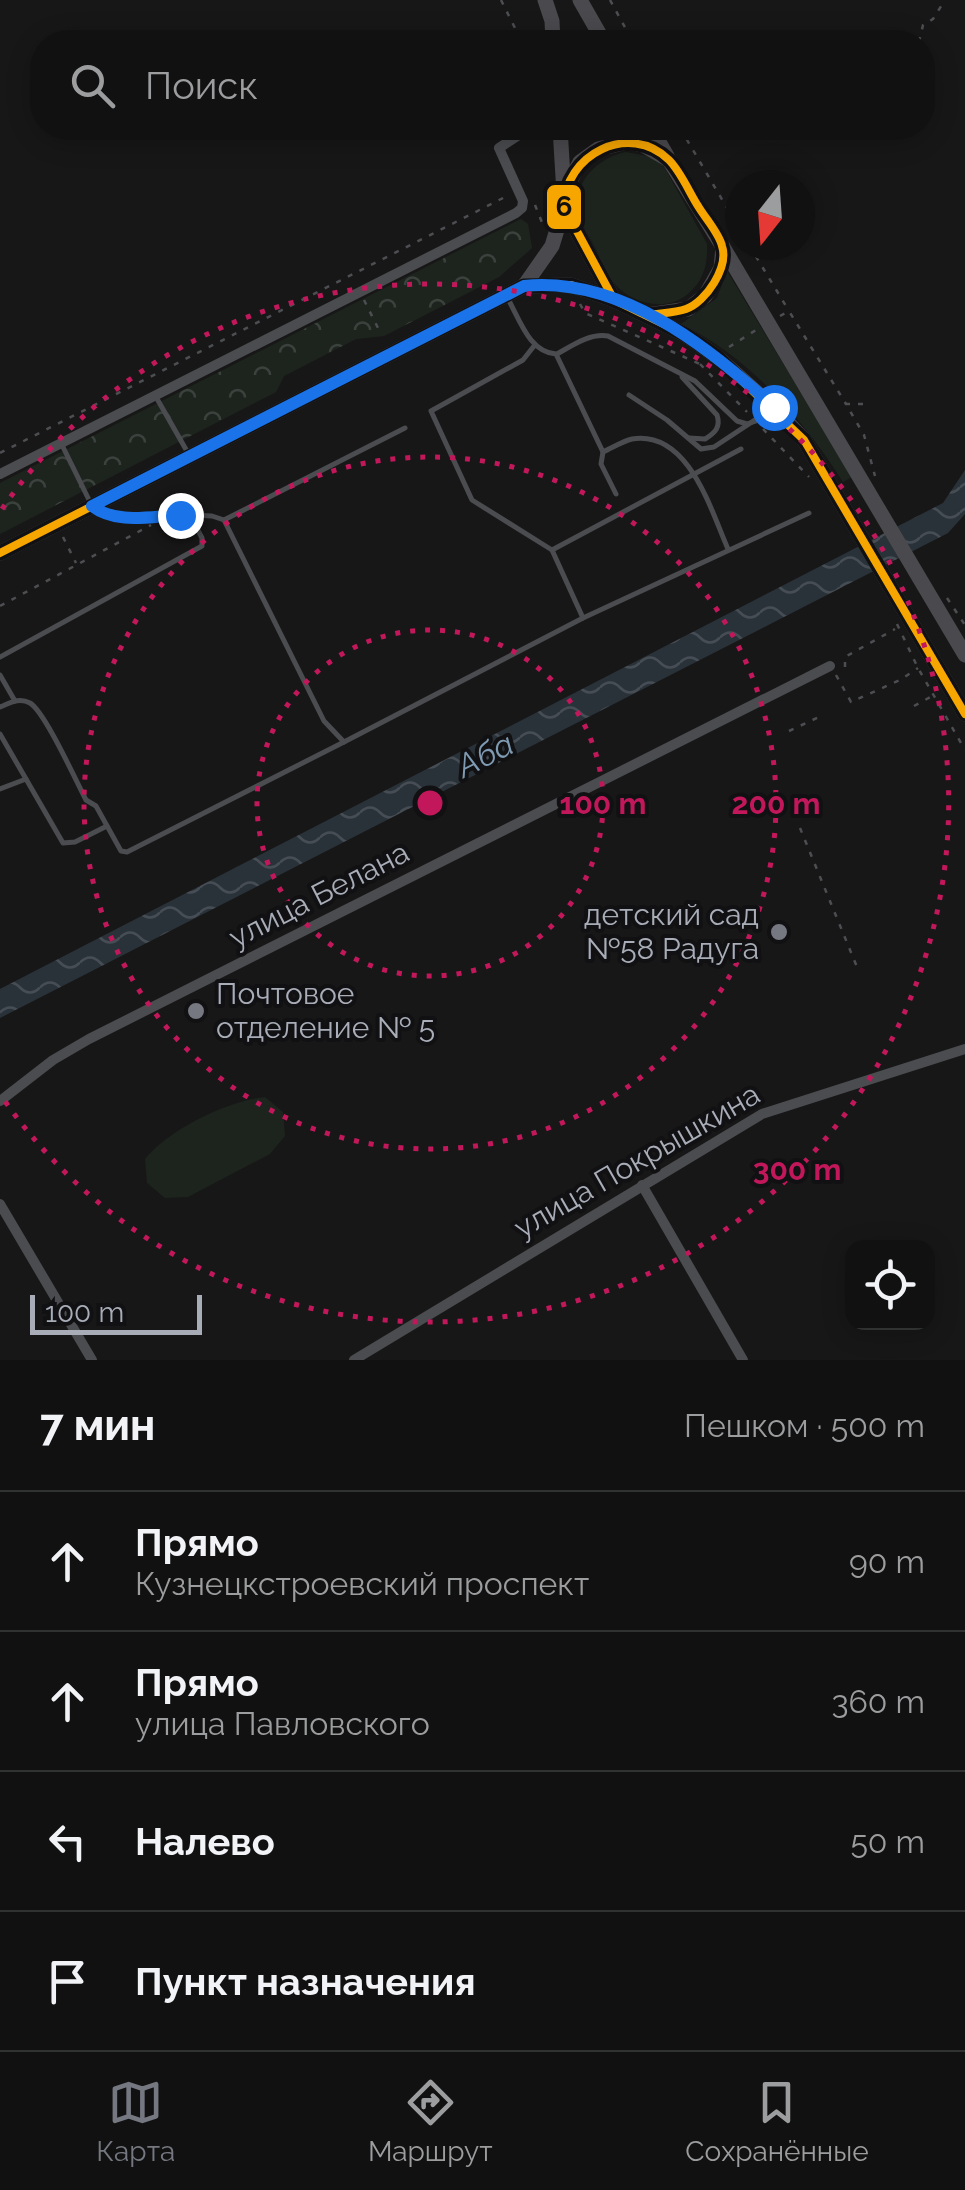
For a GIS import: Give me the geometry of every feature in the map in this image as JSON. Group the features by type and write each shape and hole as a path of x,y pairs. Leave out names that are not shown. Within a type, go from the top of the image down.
{"main road":[{"path":"545,0 551,30"},
{"path":"580,0 597,30"},
{"path":"561,140 564,200 614,300"},
{"path":"657,140 874,488 965,655"},
{"path":"524,286 552,246 564,200 580,162 610,144 643,145 668,160"},
{"path":"648,315 688,309 705,296 721,268 722,248"},
{"path":"0,553 524,286 570,285 648,315 716,356 774,407 813,452 965,714"}],"street":[{"path":"0,474 516,213 524,201 499,148 511,140"},
{"name":"улица Белана","path":"0,1101 52,1060 89,1039 830,666"},
{"name":"улица Покрышкина","path":"354,1360 762,1114 965,1049"},
{"path":"642,1185 743,1360"},
{"path":"0,1204 92,1360"}],"lane":[{"path":"506,295 534,346 544,353 556,354 598,334 706,389 736,421 756,421"},
{"path":"534,346 523,360 431,411 472,500 552,550 582,618"},
{"path":"556,354 603,452 601,464 616,494"},
{"path":"680,375 719,422 717,430 705,439 686,437"},
{"path":"155,394 190,456"},
{"path":"629,395 668,420 696,448 707,450 774,407"},
{"path":"224,520 404,428"},
{"path":"603,452 632,440 673,450 695,475 728,549"},
{"path":"61,442 92,506 105,516 190,515 224,520 324,722 344,742"},
{"path":"552,550 741,449"},
{"path":"0,708 15,700 31,704 40,712 86,800 96,806 122,851 130,851 582,618 809,514"},
{"path":"0,657 195,552 202,546 202,538 190,515"},
{"path":"0,675 15,700"},
{"path":"0,734 63,843 108,826"},
{"path":"0,789 26,780"}],"path":[{"path":"501,0 516,30"},
{"path":"610,0 626,30"},
{"path":"923,30 945,0"},
{"path":"687,140 725,205"},
{"path":"0,453 520,190"},
{"path":"534,203 547,237"},
{"path":"758,260 864,435 874,488"},
{"path":"351,274 357,286"},
{"path":"364,299 380,332"},
{"path":"578,301 584,313 700,364 816,486"},
{"path":"716,356 789,311"},
{"path":"846,404 864,404"},
{"path":"0,606 170,516"},
{"path":"63,537 76,564"},
{"path":"951,601 965,625"},
{"path":"845,668 845,657 896,628 965,750"},
{"path":"830,666 850,702 918,668"},
{"path":"914,706 934,695"},
{"path":"789,731 819,717"},
{"path":"800,828 858,967"}],"green space":[{"path":"626,152 653,157 663,165 707,244 702,277 689,293 670,303 649,303 620,290 578,212 583,181 597,165"},
{"path":"521,219 528,224 532,248 499,277 384,336 356,339 284,376 276,392 0,534 0,483"},
{"path":"727,271 852,477 843,482 792,413 751,372 706,337 681,324 717,298"},
{"path":"265,1097 283,1112 285,1136 270,1154 188,1197 165,1198 147,1183 145,1159 168,1138 216,1111"}],"water":[{"name":"Аба","path":"965,470 965,514 948,533 0,1018 0,989 943,503"}],"transit line":[{"name":"6","path":"648,315 682,310 701,299 719,273 722,246 669,160 653,149 618,144 601,149 575,172 564,207 614,300 686,335 716,356 804,440 965,714"},
{"name":"6","path":"0,553 524,286 571,285 614,300"}],"place":[{"name":"детский сад №58 Радуга","path":"779,932"},
{"name":"Почтовое отделение № 5","path":"196,1011"}],"route":[{"path":"180,515 120,518 105,516 92,506 524,286 570,285 648,315 716,356 774,407"}]}
